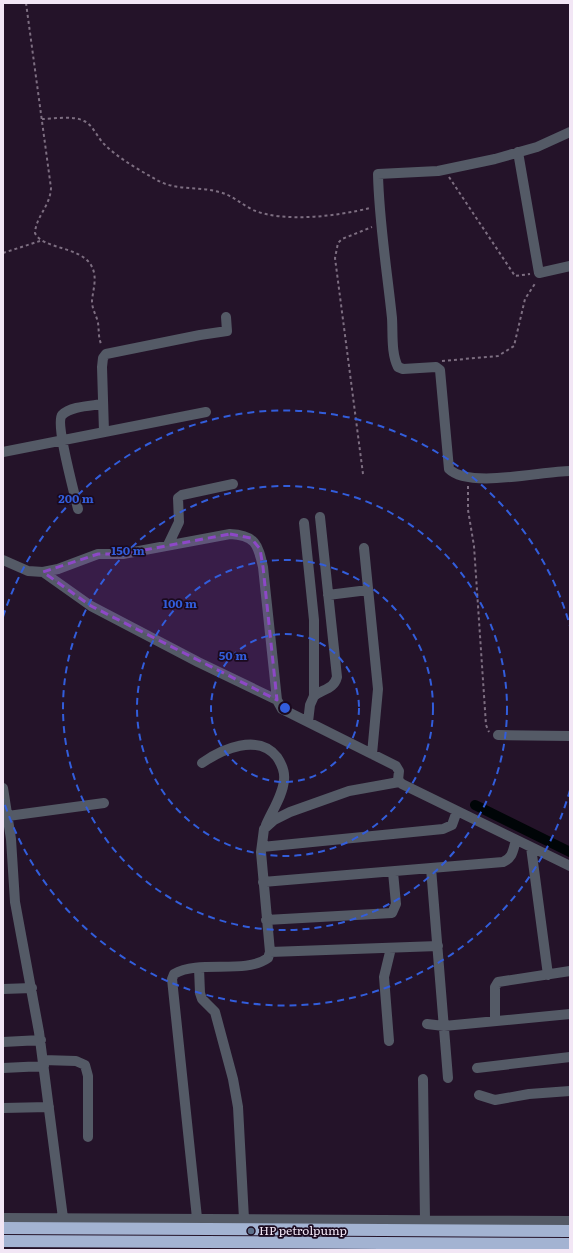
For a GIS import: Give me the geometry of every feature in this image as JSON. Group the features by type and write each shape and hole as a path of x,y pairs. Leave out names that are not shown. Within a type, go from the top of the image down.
{"highway":[{"path":"3,1228 570,1231"},
{"path":"3,1241 570,1244"}],"street":[{"path":"570,132 537,147 495,159 444,170 378,174 379,205 396,363 398,367 403,369 430,366 436,367 440,370 449,470 454,474 469,477 512,477 570,471"},
{"path":"518,152 539,273 570,266"},
{"path":"104,432 102,367 103,358 106,354 227,331 226,317"},
{"path":"78,509 59,422 61,416 66,412 103,404"},
{"path":"3,452 206,412"},
{"path":"168,545 178,522 178,498 182,495 233,484"},
{"path":"314,696 336,684 337,677 320,517"},
{"path":"304,523 314,620 314,696 310,706 308,722"},
{"path":"3,560 28,571 43,572 58,569 98,554 123,554 230,534 244,535 260,549 277,700 282,709 396,766 399,777 457,811 570,866"},
{"path":"364,548 378,689 372,754"},
{"path":"43,572 91,606 198,662 277,700"},
{"path":"328,595 368,590"},
{"path":"498,735 570,736"},
{"path":"197,1218 171,987 172,979 174,974 187,969 256,964 268,958 270,952 266,920 262,847 264,829 285,778 280,762 273,753 263,746 254,744 216,753 202,763"},
{"path":"264,829 274,820 290,812 350,791 399,777"},
{"path":"3,788 8,816 8,860 41,1040 49,1108 57,1157 63,1218"},
{"path":"8,816 104,803"},
{"path":"262,847 443,829 452,825 457,811"},
{"path":"264,882 393,872 508,860 512,856 516,840"},
{"path":"531,847 548,975"},
{"path":"431,868 448,1078"},
{"path":"266,920 392,913 396,904 393,872"},
{"path":"270,952 438,946"},
{"path":"389,1041 384,977 390,948"},
{"path":"199,968 200,993 202,999 215,1012 233,1079 238,1107 244,1219"},
{"path":"495,1021 495,986 498,982 570,971"},
{"path":"3,989 32,988"},
{"path":"427,1024 444,1026 570,1014"},
{"path":"3,1042 41,1040"},
{"path":"477,1068 570,1057"},
{"path":"3,1068 76,1061 85,1065 88,1076 88,1137"},
{"path":"423,1079 425,1220"},
{"path":"479,1095 495,1100 537,1093 570,1091"},
{"path":"3,1108 49,1108"},
{"path":"3,1218 570,1221"},
{"path":"258,1219 258,1250"}],"path":[{"path":"26,3 51,188 50,202 35,227 35,233 40,241"},
{"path":"42,119 69,118 84,120 113,152 157,180 174,187 218,192 238,199 254,210 267,214 278,216 334,216 379,205"},
{"path":"444,170 515,276 539,273"},
{"path":"363,474 335,258 338,243 342,239 359,231 381,224"},
{"path":"3,253 40,241 78,254 92,266 95,277 93,307 97,320 99,340 106,354"},
{"path":"441,361 498,356 514,346 525,299 539,273"},
{"path":"469,477 468,510 474,546 486,725 491,734 498,735"}],"highlighted area":[{"path":"230,534 251,538 260,549 263,567 277,700 91,606 43,572 98,554 123,554"}],"waterway":[{"path":"475,805 570,852"}],"place":[{"name":"HP petrolpump","path":"251,1231"}]}
